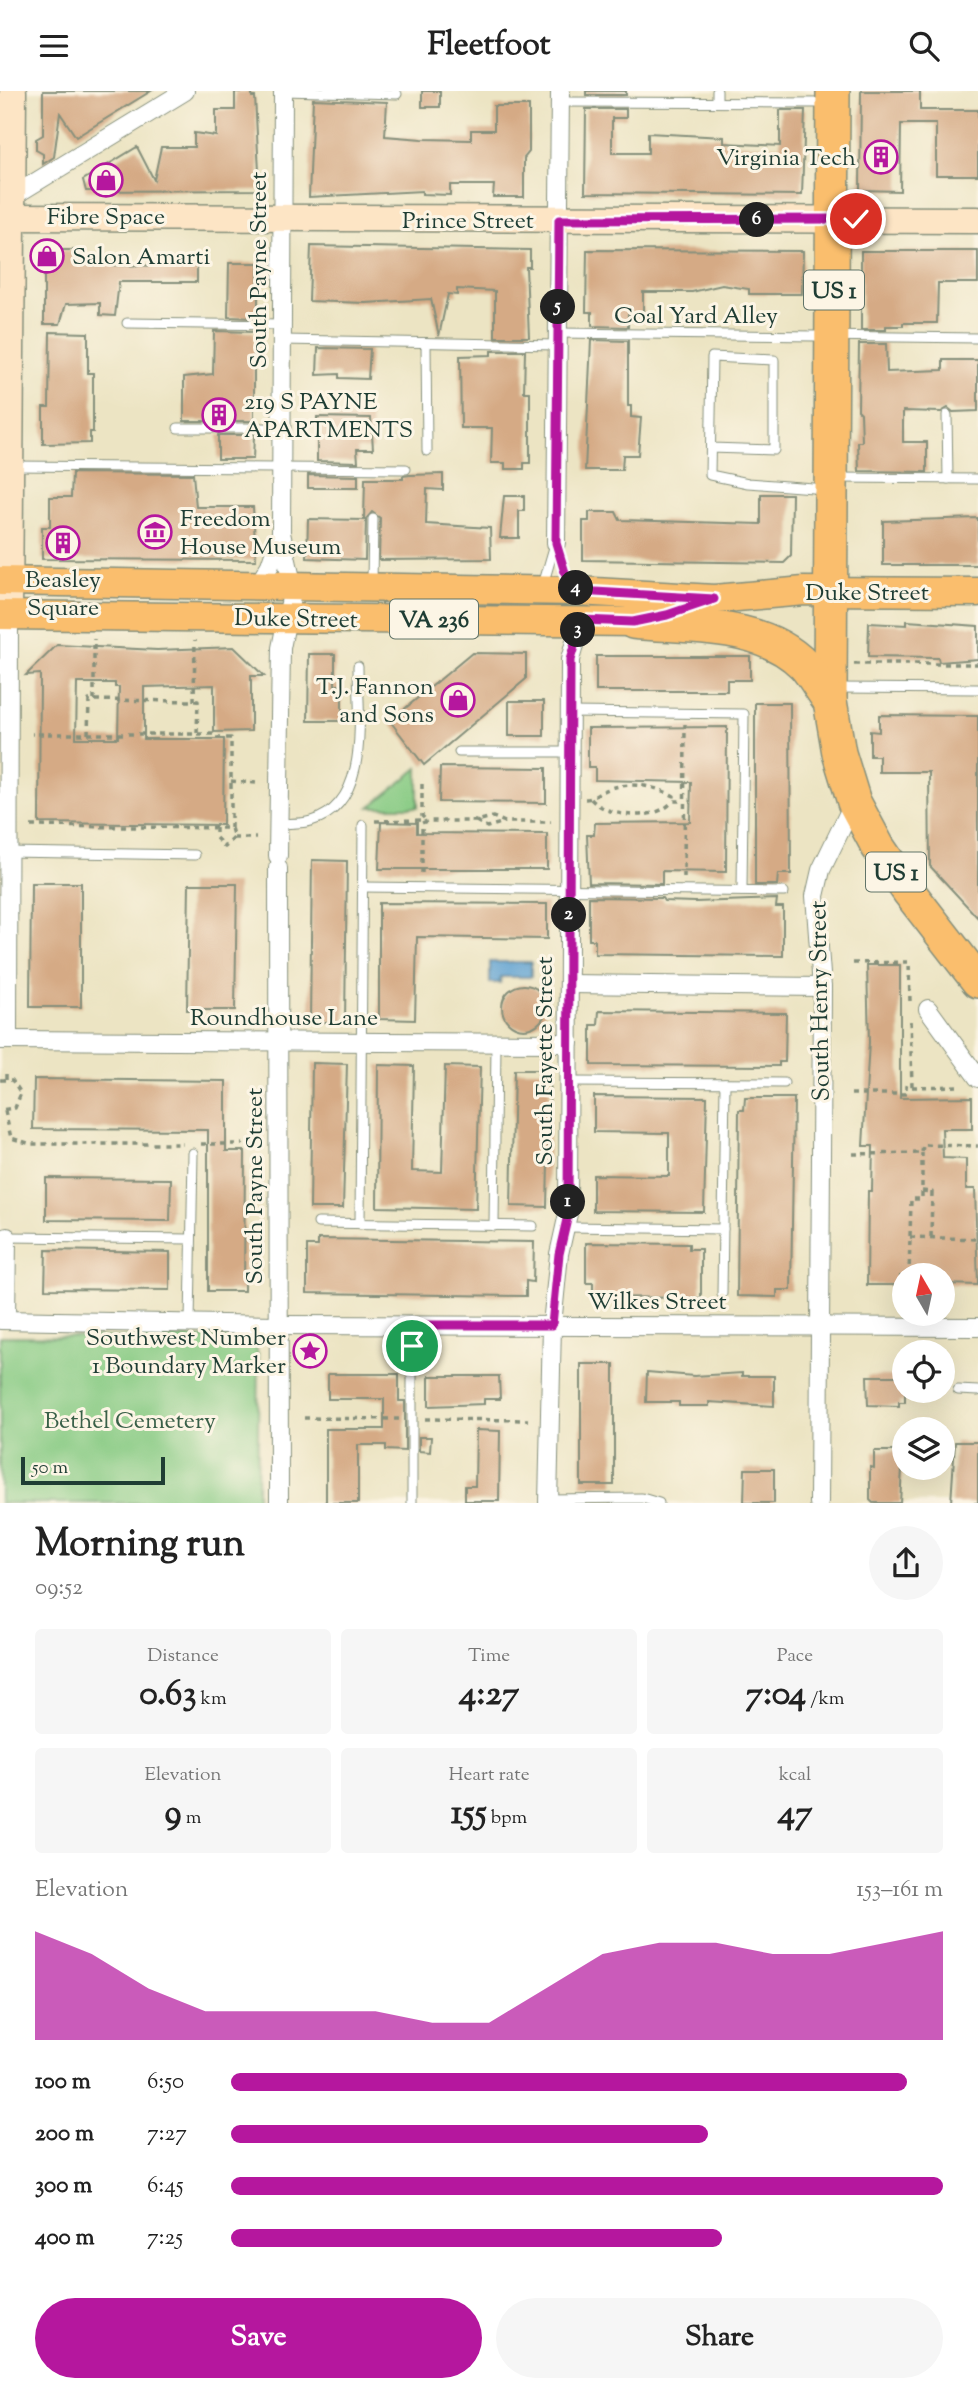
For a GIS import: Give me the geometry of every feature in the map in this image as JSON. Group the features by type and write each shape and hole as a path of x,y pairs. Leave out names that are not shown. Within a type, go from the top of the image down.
{"highway":[{"name":"US 1","path":"833,97 834,336 829,694 839,753 854,803 878,847 978,981"},
{"path":"633,622 731,631 759,637 804,665 829,694"},
{"path":"943,937 978,963"}],"main road":[{"name":"Duke Street","path":"4,581 578,591 714,599 830,592 978,592"},
{"name":"Duke Street","path":"4,615 633,622 667,615 714,599"}],"street":[{"path":"4,1040 3,891 7,852 5,466 13,91"},
{"path":"9,210 185,91"},
{"name":"South Payne Street","path":"279,1503 278,862 281,648 293,588 281,533 283,91"},
{"path":"556,543 560,96"},
{"name":"Prince Street","path":"9,210 283,218 978,220"},
{"name":"South Payne Street","path":"257,587 270,565 281,533"},
{"name":"South Fayette Street","path":"548,1501 552,1325 559,1254 566,1227 570,660 582,620"},
{"name":"South Henry Street","path":"819,1503 822,987 816,895 821,870 854,803"},
{"path":"569,984 822,987"},
{"path":"928,1009 971,1082"},
{"name":"Roundhouse Lane","path":"4,1040 569,1043"},
{"path":"3,1319 6,1237"},
{"name":"Wilkes Street","path":"3,1319 278,1325 978,1327"}],"lane":[{"path":"283,91 397,94"},
{"path":"717,91 717,102"},
{"path":"560,96 717,102 833,97"},
{"name":"Coal Yard Alley","path":"127,323 426,342 834,336 978,338"},
{"path":"426,342 427,451"},
{"path":"711,448 774,450 774,360 712,357 710,475 748,483 832,484 978,479"},
{"path":"947,415 948,479"},
{"path":"178,428 282,428"},
{"path":"5,466 406,469"},
{"path":"372,589 373,519"},
{"path":"541,591 556,543"},
{"path":"556,543 567,579 578,591"},
{"path":"279,824 312,821 340,804 354,783 358,753 358,666"},
{"path":"829,694 978,689"},
{"path":"569,712 744,714 742,891"},
{"path":"459,752 569,752"},
{"path":"360,1224 362,887 366,823"},
{"path":"7,852 195,855"},
{"path":"362,887 784,892"},
{"path":"494,1226 496,1043"},
{"path":"568,1082 784,1083"},
{"path":"722,1294 725,1083"},
{"path":"191,1323 193,1153"},
{"path":"318,1223 533,1226"},
{"path":"566,1227 723,1229"},
{"path":"6,1237 191,1239"},
{"path":"412,1325 412,1503"},
{"path":"958,1390 978,1391"},
{"path":"548,1501 642,1498 659,1503"}],"path":[{"path":"94,638 94,700"},
{"path":"194,701 195,639"},
{"path":"852,664 978,664"},
{"path":"88,734 89,700 198,701 197,734"},
{"path":"684,890 685,713"},
{"path":"32,734 197,734 231,738 231,828 234,838"},
{"path":"231,781 257,783"},
{"path":"422,784 422,875"},
{"path":"569,798 591,799 614,787 632,785 664,790 674,796 668,808 637,814 608,811 591,799"},
{"path":"673,801 684,801"},
{"path":"366,823 476,821 493,817 505,822 553,822"},
{"path":"476,821 487,827 501,826 505,822"},
{"path":"31,826 231,828"},
{"path":"216,828 219,844 225,846 234,838 256,838"},
{"path":"853,963 909,962 912,1087"},
{"path":"6,1072 6,1079"},
{"path":"0,1080 6,1079 16,1084 21,1093 18,1104 2,1111 11,1138 31,1144 243,1144"},
{"path":"852,1094 906,1094 906,1087 971,1082"},
{"path":"909,1263 911,1199 922,1199 923,1145 978,1146"},
{"path":"853,1154 922,1153"},
{"path":"922,1191 932,1192 931,1238"},
{"path":"910,1237 978,1239"}],"green space":[{"path":"418,768 418,807 370,807"},
{"name":"Bethel Cemetery","path":"0,1336 253,1338 259,1357 257,1503 0,1503"}],"water":[{"path":"490,962 531,962 531,977 501,977 500,983 490,983"}],"building":[{"path":"43,91 151,91 76,137 60,113 54,157 43,164 43,154 36,150 36,139 43,135"},
{"path":"422,91 440,91 440,107 422,107"},
{"path":"586,91 626,91 626,95 586,95"},
{"name":"Virginia Tech","path":"861,91 920,91 920,110 978,110 978,175 936,175 936,124 901,124 900,191 860,190"},
{"path":"235,92 252,92 252,97 255,97 260,190 86,191 83,180 137,147 154,180 161,147 194,147 194,133 216,136 216,110 235,110"},
{"path":"313,99 387,102 385,136 422,139 471,140 471,130 494,130 494,106 529,106 529,152 524,158 524,197 493,197 494,185 450,185 450,195 422,194 422,191 309,197"},
{"path":"586,109 626,109 626,118 612,118 612,153 648,153 648,133 724,137 724,143 780,146 780,110 805,110 802,195 585,193"},
{"path":"311,246 530,250 530,267 526,267 529,337 495,337 495,291 457,289 457,295 448,294 439,336 431,299 366,303 309,301"},
{"path":"83,250 83,265 197,266 197,282 119,282 115,316 100,315 100,303 66,304 60,324 44,324 44,252"},
{"path":"587,250 803,251 802,294 749,294 749,289 722,285 692,292 643,292 643,314 628,314 628,327 592,326 592,312 586,312"},
{"path":"861,251 978,251 978,283 938,283 937,323 903,323 903,326 886,326 886,330 861,330"},
{"path":"229,263 258,263 258,312 254,312 254,318 228,317"},
{"path":"214,331 254,332 254,421 184,421 184,377 213,374"},
{"path":"50,332 88,333 88,373 93,373 93,432 90,432 90,443 43,444 43,407 49,407"},
{"path":"591,340 628,341 628,406 631,406 631,417 641,418 638,455 623,455 622,470 585,470"},
{"path":"859,344 886,344 887,372 943,370 943,360 978,360 978,411 953,412 948,408 941,412 903,411 903,442 927,442 927,472 859,471 858,442 862,442 861,413 858,410"},
{"path":"318,348 370,349 368,379 339,378 339,374 317,375"},
{"path":"491,351 525,351 524,392 530,392 530,463 524,463 524,469 505,469 505,463 491,463 492,428 461,428 460,356 491,355"},
{"path":"317,417 371,418 373,449 357,449 358,462 317,461"},
{"path":"218,435 254,435 253,459 218,459"},
{"path":"72,473 193,474 196,507 253,507 256,560 42,559 42,527 50,527 50,497 71,497"},
{"path":"443,474 443,490 427,489 426,524 490,528 491,559 379,560 380,518 372,512 366,519 365,560 307,558 308,519 364,520 365,479 403,479 403,476 410,475"},
{"path":"308,475 358,476 358,488 308,488"},
{"path":"761,494 792,494 791,556 784,563 583,560 583,521 589,521 589,512 616,512 620,520 761,524"},
{"path":"504,496 524,496 524,511 519,511 519,538 500,538"},
{"path":"978,518 978,565 883,565 883,521"},
{"path":"907,621 978,626 978,659 939,662 938,658 868,657 869,623 907,625"},
{"path":"57,645 157,650 234,647 264,676 251,676 251,731 214,732 214,685 144,687 144,739 224,739 223,825 39,823 40,674 26,675","holes":["77,683 115,683 115,687 119,687 118,738 76,738"]},
{"name":"T.J. Fannon and Sons","path":"472,653 526,654 526,679 424,765 390,721"},
{"path":"309,654 335,654 335,685 342,685 342,721 308,721"},
{"path":"596,656 750,656 750,680 727,680 727,691 596,691"},
{"path":"509,701 544,701 544,736 509,736"},
{"path":"755,703 790,703 791,874 778,874 777,885 755,885"},
{"path":"879,715 978,716 978,918 930,866 929,772 879,772 879,756 870,756 870,731 879,732"},
{"path":"727,727 726,872 662,871 662,884 589,883 587,835 594,835 595,823 690,822 691,782 595,780 595,767 588,767 588,728"},
{"path":"440,767 546,768 546,803 439,802"},
{"path":"381,822 417,823 417,833 547,834 547,869 379,869"},
{"path":"312,860 347,861 345,1022 310,1022"},
{"path":"31,883 81,883 81,1007 30,1007"},
{"path":"189,884 237,884 235,1010 187,1010"},
{"path":"589,897 662,898 664,901 695,902 777,899 776,907 783,907 783,956 595,954 595,940 589,940"},
{"path":"379,903 547,904 547,939 417,937 415,1020 379,1019"},
{"path":"867,965 900,965 900,1098 972,1097 972,1129 942,1129 943,1158 966,1159 966,1189 975,1189 978,1285 956,1284 956,1263 892,1263 892,1285 867,1285 868,1191 872,1191 873,1146 863,1146 869,1042"},
{"path":"524,985 539,992 546,1007 539,1022 524,1029 509,1022 502,1007 509,992"},
{"path":"599,1011 786,1013 785,1062 779,1062 779,1066 591,1065 591,1025 598,1025"},
{"path":"312,1063 347,1064 343,1208 310,1208"},
{"path":"378,1065 414,1066 412,1171 442,1172 445,1066 480,1067 476,1209 377,1207"},
{"path":"514,1070 550,1070 547,1207 511,1206"},
{"path":"34,1079 226,1081 226,1151 245,1151 244,1291 208,1291 208,1130 33,1129"},
{"path":"594,1096 707,1097 704,1212 593,1211 593,1175 669,1176 669,1133 594,1132"},
{"path":"745,1098 794,1098 791,1290 777,1290 777,1297 737,1296 739,1110 744,1110"},
{"path":"46,1178 171,1179 170,1221 46,1220"},
{"path":"318,1239 534,1242 533,1282 526,1281 526,1296 307,1293 307,1246 318,1246"},
{"path":"586,1243 689,1244 689,1249 701,1249 701,1298 593,1297 593,1283 586,1283"},
{"path":"46,1250 170,1252 170,1290 45,1289"},
{"path":"581,1364 614,1364 614,1485 581,1485"},
{"path":"647,1372 694,1376 742,1373 742,1376 774,1376 774,1406 709,1402 709,1406 679,1406 679,1402 646,1402"},
{"path":"328,1374 399,1374 399,1401 405,1401 405,1451 386,1450 386,1445 358,1445 358,1503 326,1503 326,1429 384,1429 384,1399 328,1399"},
{"path":"429,1376 499,1376 500,1399 484,1399 484,1404 429,1406"},
{"path":"867,1376 892,1376 892,1403 899,1403 899,1406 868,1405"},
{"path":"476,1430 500,1431 499,1501 465,1501 465,1486 475,1486"},
{"path":"419,1437 431,1437 430,1452 419,1451"},
{"path":"955,1442 978,1442 978,1503 951,1503 953,1480 955,1480"},
{"path":"874,1451 892,1451 892,1480 901,1480 900,1503 873,1503 870,1500 870,1467 874,1468"},
{"path":"745,1469 774,1469 774,1503 744,1503"}],"place":[{"name":"Virginia Tech","path":"881,157"},
{"name":"Fibre Space","path":"106,180"},
{"name":"Salon Amarti","path":"47,256"},
{"name":"219 S PAYNE APARTMENTS","path":"219,415"},
{"name":"Freedom House Museum","path":"155,532"},
{"name":"Beasley Square","path":"63,543"},
{"name":"T.J. Fannon and Sons","path":"458,700"},
{"name":"Southwest Number 1 Boundary Marker","path":"310,1351"}],"route":[{"path":"412,1346 412,1325 552,1325 559,1254 568,1215 569,731 570,660 573,645 582,620 633,622 667,615 714,599 578,591 567,579 556,543 559,220 856,219"}]}
